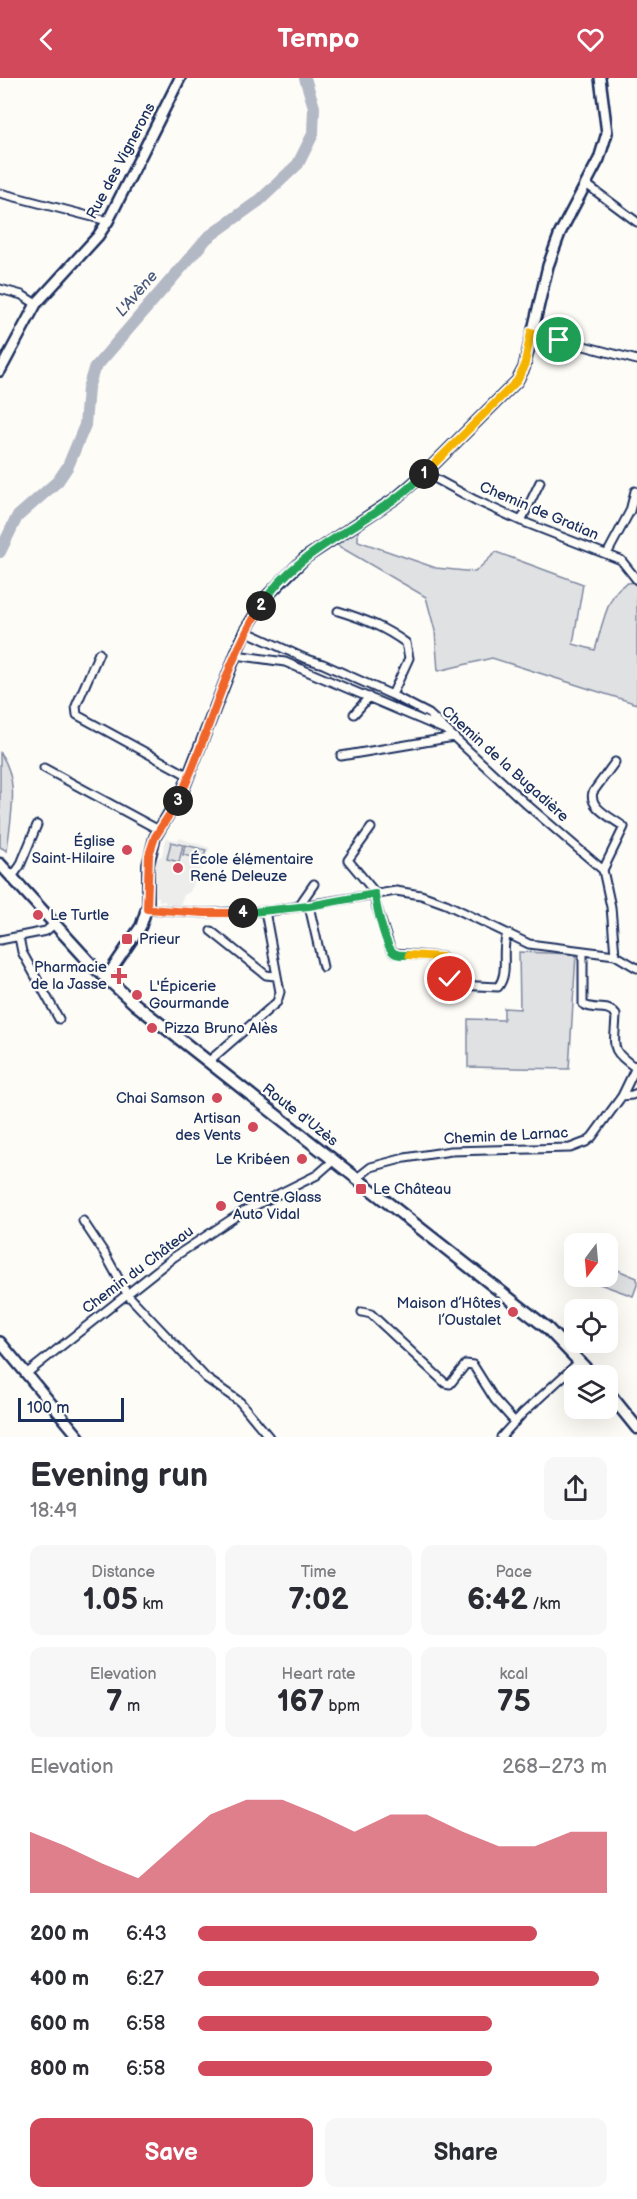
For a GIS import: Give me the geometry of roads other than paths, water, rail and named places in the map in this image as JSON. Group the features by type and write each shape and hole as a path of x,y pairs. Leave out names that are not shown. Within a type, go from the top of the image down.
{"main road":[{"name":"Route d'Uzès","path":"1,866 106,978 208,1062 547,1328 583,1365"},
{"path":"618,1404 637,1428"}],"street":[{"name":"Rue des Vignerons","path":"0,371 36,304 98,236 108,221 180,78"},
{"path":"106,978 141,926 147,909 149,855 159,830 178,801 189,776 245,631 267,596 305,558 396,498 425,473 517,381 524,368 548,266 560,233 599,159 607,133 600,78"},
{"path":"585,184 637,222"},
{"path":"0,193 108,221"},
{"path":"0,289 22,295 36,304"},
{"path":"531,332 637,360"},
{"name":"Chemin de Gratian","path":"425,473 521,521 621,560 637,580"},
{"path":"521,521 540,482"},
{"path":"607,554 630,511 635,491"},
{"path":"338,611 366,619 387,629 406,643 409,658 392,695"},
{"name":"Chemin de la Bugadière","path":"245,631 392,695 429,714 525,803 603,870"},
{"path":"99,653 76,706 77,715 189,776"},
{"path":"236,655 285,662 446,729"},
{"path":"354,714 369,698"},
{"path":"341,756 454,737"},
{"path":"615,762 592,797 594,805 624,827 603,870 611,907 615,955"},
{"path":"44,768 159,830"},
{"path":"12,877 20,866 37,825"},
{"path":"371,828 348,860 375,894 376,905 390,948 400,955 442,957 446,961 450,979 458,985 498,987 504,976 503,945 507,934"},
{"path":"298,907 314,884"},
{"path":"147,909 204,913 265,911 396,891 421,895 446,904 507,934 540,946 615,955 637,968"},
{"path":"309,906 323,967"},
{"path":"208,1062 277,1002 280,992 275,976 265,911"},
{"path":"0,939 46,931 54,924"},
{"path":"211,931 266,975 275,976"},
{"path":"19,937 22,952 59,1019"},
{"path":"583,951 583,1004 587,1007 608,1008 613,1011 616,1015 615,1051 619,1057 636,1067 622,1096"},
{"path":"622,1096 637,1093"},
{"name":"Chemin de Larnac","path":"357,1178 371,1167 405,1158 444,1152 570,1148 592,1137 622,1096"},
{"name":"Chemin du Château","path":"26,1374 174,1257 244,1211 317,1175 334,1160"},
{"path":"83,1221 105,1254 126,1294 206,1378 240,1402 270,1437"},
{"path":"363,1312 371,1314 445,1383 450,1384 454,1381 466,1364 473,1365 495,1400 514,1421"},
{"path":"0,1342 78,1437"},
{"path":"501,1437 514,1421 580,1361"}],"waterway":[{"name":"L'Avène","path":"0,552 17,517 58,481 68,466 85,425 88,388 94,369 207,238 260,200 298,164 313,134 314,107 305,78"}],"place":[{"name":"Église Saint-Hilaire","path":"127,850"},
{"name":"École élémentaire René Deleuze","path":"178,868"},
{"name":"Le Turtle","path":"38,915"},
{"name":"Prieur","path":"127,939"},
{"name":"Pharmacie de la Jasse","path":"119,976"},
{"name":"L'Épicerie Gourmande","path":"137,995"},
{"name":"Pizza Bruno Alès","path":"152,1028"},
{"name":"Chai Samson","path":"217,1098"},
{"name":"Artisan des Vents","path":"253,1127"},
{"name":"Le Kribéen","path":"302,1159"},
{"name":"Le Château","path":"361,1189"},
{"name":"Centre Glass Auto Vidal","path":"221,1206"},
{"name":"Maison d’Hôtes l’Oustalet","path":"513,1312"}]}
